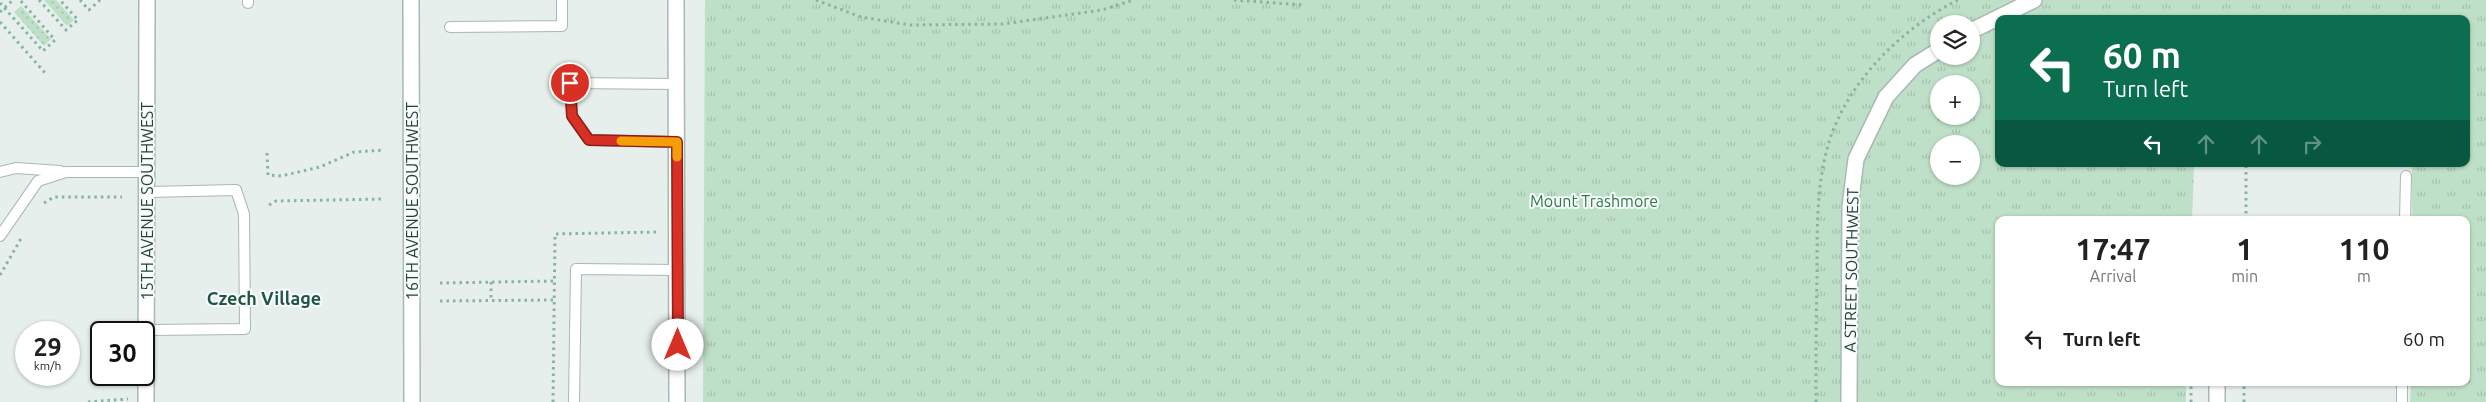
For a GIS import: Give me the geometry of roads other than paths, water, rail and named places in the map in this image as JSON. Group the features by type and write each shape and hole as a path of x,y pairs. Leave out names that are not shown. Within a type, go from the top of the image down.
{"street":[{"name":"15TH AVENUE SOUTHWEST","path":"146,321 148,192 147,0"},
{"name":"16TH AVENUE SOUTHWEST","path":"411,0 412,402"},
{"path":"676,0 678,402"},
{"path":"2004,15 2034,0"},
{"path":"1980,27 1995,19"},
{"name":"A STREET SOUTHWEST","path":"1849,402 1850,207 1856,159 1886,97 1915,65 1930,56"},
{"name":"15TH AVENUE SOUTHWEST","path":"146,386 146,400"},
{"path":"2217,386 2218,402"}],"lane":[{"path":"450,27 562,26 562,0"},
{"path":"677,84 570,83 572,116 589,140 677,142"},
{"path":"0,172 16,168 66,172 148,172"},
{"path":"0,236 38,181 66,172"},
{"path":"2405,216 2406,176"},
{"path":"148,192 236,190 244,214 245,329 155,330"},
{"path":"574,402 576,269 678,270"},
{"path":"2402,386 2402,402"}],"district":[{"name":"Czech Village","path":"264,298"}],"park label":[{"name":"Mount Trashmore","path":"1594,201"}]}
